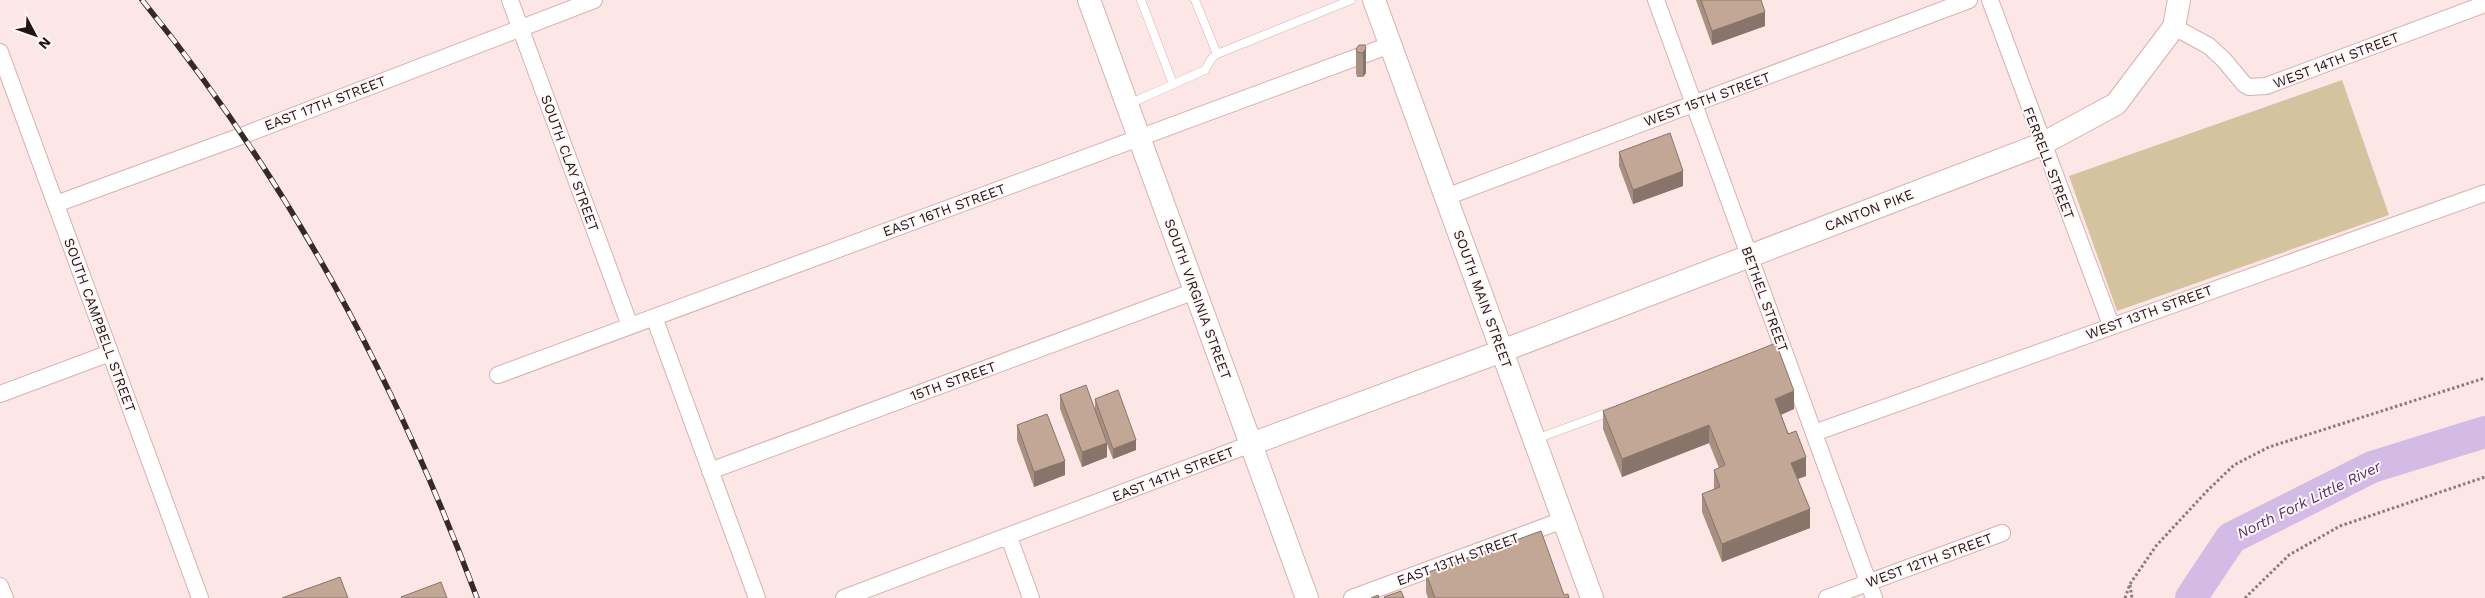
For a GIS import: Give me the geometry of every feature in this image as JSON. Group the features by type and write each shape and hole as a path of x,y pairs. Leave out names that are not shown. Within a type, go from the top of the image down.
{"main road":[{"name":"SOUTH VIRGINIA STREET","path":"1089,0 1307,598"},
{"name":"SOUTH MAIN STREET","path":"1374,0 1592,598"},
{"name":"CANTON PIKE","path":"1502,351 2042,144 2116,104 2174,27 2179,0"},
{"name":"EAST 14TH STREET","path":"1251,444 1502,351"}],"street":[{"name":"SOUTH CLAY STREET","path":"510,0 630,326"},
{"name":"EAST 17TH STREET","path":"56,204 244,135 594,0"},
{"name":"BETHEL STREET","path":"1656,0 1750,256 1779,351 1814,433 1872,590"},
{"name":"WEST 15TH STREET","path":"1446,197 1969,0"},
{"name":"FERRELL STREET","path":"1990,0 2042,144 2111,325"},
{"name":"WEST 14TH STREET","path":"2174,27 2209,46 2224,60 2244,84 2249,87 2266,86 2485,4"},
{"name":"EAST 16TH STREET","path":"498,375 1390,45"},
{"name":"SOUTH CAMPBELL STREET","path":"0,52 200,598"},
{"name":"WEST 13TH STREET","path":"1814,433 2111,325 2485,193"},
{"name":"15TH STREET","path":"710,470 1195,291"},
{"path":"654,317 757,598"},
{"path":"0,394 110,353"},
{"name":"EAST 14TH STREET","path":"844,598 1251,444"},
{"name":"EAST 13TH STREET","path":"1352,598 1563,520"},
{"name":"WEST 12TH STREET","path":"1827,598 1872,590 2002,533"},
{"path":"1009,536 1031,598"},
{"path":"0,586 5,598"}],"lane":[{"path":"1141,0 1172,84"},
{"path":"1195,0 1217,54"},
{"path":"1127,105 1205,70 1212,58 1217,54 1351,0"},
{"path":"1534,440 1617,410"}],"path":[{"path":"2125,598 2130,584 2156,546 2234,465 2269,447 2485,378"},
{"path":"2245,598 2289,555 2340,526 2485,477"},
{"path":"2130,584 2132,598"}],"shaded area":[{"path":"2342,80 2389,215 2117,311 2069,176"}],"building":[{"path":"1701,0 1761,0 1765,12 1712,31"},
{"path":"1359,45 1365,45 1366,48 1363,53 1357,52 1356,49"},
{"path":"1670,133 1683,171 1633,190 1619,152"},
{"path":"1776,343 1794,391 1775,399 1788,434 1796,431 1806,457 1791,463 1810,509 1722,544 1702,494 1720,487 1714,470 1725,465 1709,425 1622,459 1603,411"},
{"path":"1086,385 1107,443 1082,452 1060,395"},
{"path":"1118,390 1136,440 1113,449 1095,399"},
{"path":"1047,414 1065,461 1034,472 1017,425"},
{"path":"1541,531 1564,595 1568,594 1569,598 1435,598 1426,573"},
{"path":"340,577 348,598 282,598"},
{"path":"441,582 447,598 401,597"},
{"path":"1401,591 1404,598 1384,597"}],"waterway":[{"name":"North Fork Little River","path":"2191,598 2231,538 2372,467 2485,432"}],"railway":[{"path":"142,0 196,69 245,139 291,211 334,285 374,361 411,438 477,598"}]}
